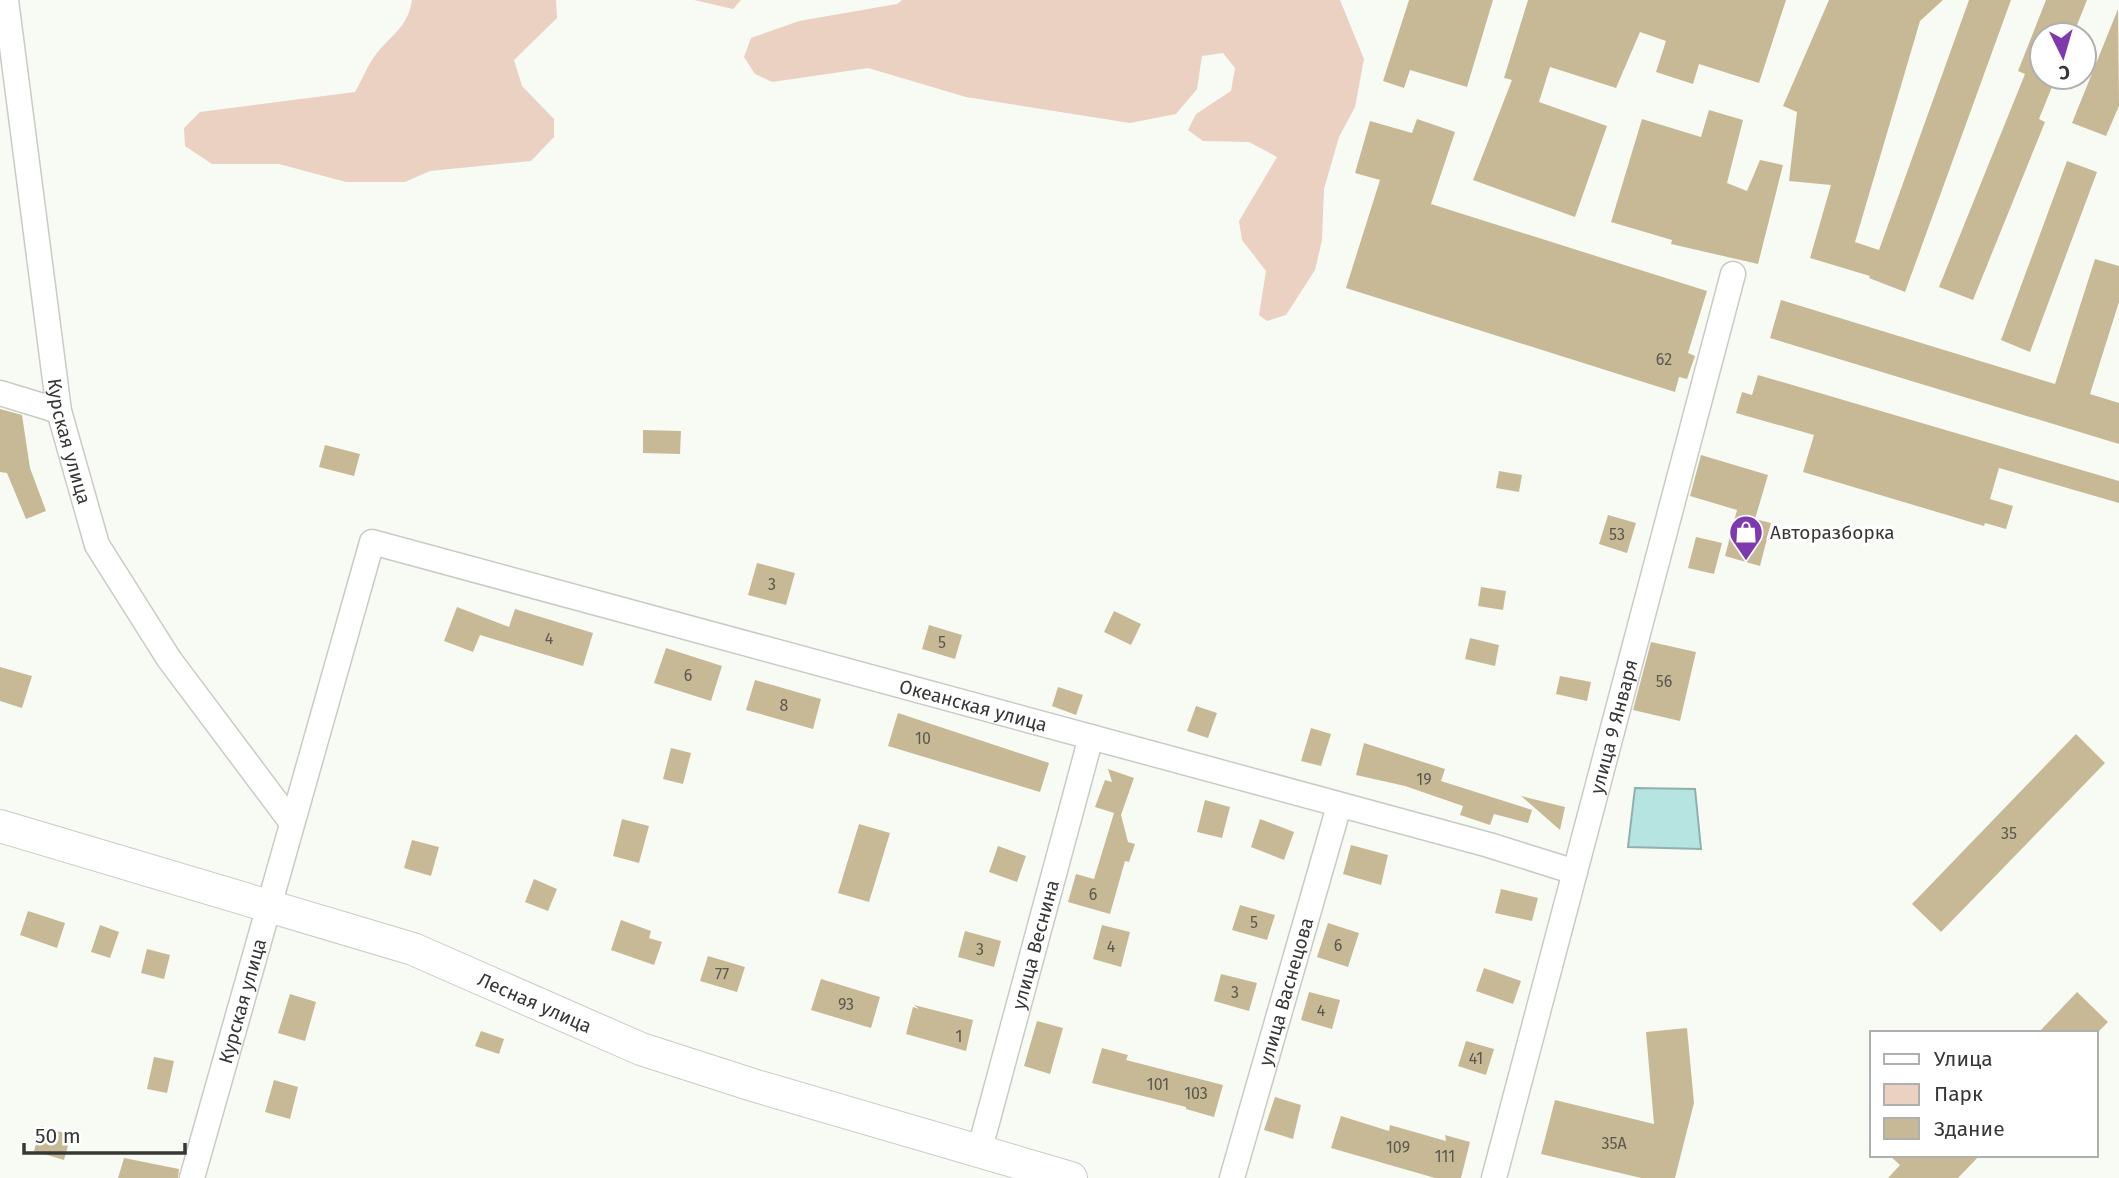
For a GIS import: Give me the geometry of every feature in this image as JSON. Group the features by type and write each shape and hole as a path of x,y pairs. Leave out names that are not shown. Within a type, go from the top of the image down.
{"street":[{"name":"Курская улица","path":"6,0 5,37 59,411 97,545 169,659 292,823"},
{"name":"улица 9 Января","path":"1494,1178 1733,275"},
{"path":"0,393 59,411"},
{"name":"Курская улица","path":"192,1178 372,542"},
{"name":"Океанская улица","path":"372,542 1091,737 1575,872"},
{"name":"улица Веснина","path":"979,1152 1091,737"},
{"name":"улица Васнецова","path":"1232,1178 1339,806"},
{"name":"Лесная улица","path":"0,826 270,904 413,949 641,1049 1071,1178"}],"green space":[{"path":"412,0 556,0 557,18 514,60 522,86 554,119 554,137 531,161 430,171 405,182 346,182 279,164 212,164 185,146 184,128 200,112 355,92 374,57 403,24"},
{"path":"694,0 741,0 733,9"},
{"path":"902,0 1340,0 1364,59 1355,107 1339,137 1324,189 1322,240 1315,270 1286,315 1267,321 1259,315 1266,271 1242,240 1239,221 1277,157 1249,142 1203,141 1188,130 1196,114 1231,91 1235,68 1223,53 1202,56 1197,89 1176,114 1130,123 966,97 868,68 772,82 755,74 744,57 751,38 799,21 897,4"}],"water":[{"path":"1635,788 1695,789 1701,849 1628,847"}],"building":[{"path":"1409,0 1493,0 1467,87 1410,70 1404,88 1383,81"},
{"path":"1528,0 1786,0 1759,83 1699,64 1693,84 1656,72 1666,41 1640,32 1616,88 1550,67 1539,102 1607,126 1575,217 1473,180 1512,80 1504,78"},
{"path":"1829,0 1943,0 1920,21 1855,242 1879,250 1969,0 2011,0 1905,292 1869,278 1870,276 1810,258 1831,185 1789,181 1797,112 1783,106"},
{"path":"2046,0 2087,0 2079,21 2038,21"},
{"path":"2118,9 2119,106 2106,136 2072,123 2085,91 2098,91 2098,59"},
{"path":"2028,46 2028,91 2050,91 2039,119 2045,122 1973,300 1939,287 2025,74 2018,71"},
{"path":"1709,110 1743,120 1727,183 1747,191 1760,160 1783,165 1758,264 1671,244 1672,240 1611,222 1642,119 1701,137"},
{"path":"1417,119 1455,132 1431,204 1707,291 1688,353 1695,356 1687,379 1679,377 1675,392 1346,288 1380,180 1355,173 1370,121 1412,133"},
{"path":"2067,161 2097,172 2030,352 2001,340"},
{"path":"2095,259 2119,266 2119,302 2090,394 2119,403 2119,444 1770,338 1781,300 2055,384"},
{"path":"1758,375 2119,481 2119,503 1999,468 1990,499 2013,506 2006,529 1985,523 1984,526 1803,472 1814,435 1736,413 1742,392 1752,395"},
{"path":"0,409 22,415 30,468 46,511 26,519 7,473 0,472"},
{"path":"643,430 681,431 680,454 643,453"},
{"path":"325,445 360,454 354,476 319,467"},
{"path":"1701,455 1768,475 1755,519 1771,523 1760,566 1725,556 1737,510 1690,496"},
{"path":"1499,471 1522,475 1519,492 1496,488"},
{"path":"1608,515 1636,523 1627,553 1599,544"},
{"path":"1696,537 1722,543 1714,574 1688,568"},
{"path":"757,563 795,573 786,605 748,595"},
{"path":"1481,587 1506,591 1503,610 1478,606"},
{"path":"457,607 509,627 515,609 593,633 583,666 480,635 473,652 444,641"},
{"path":"1114,611 1141,624 1131,645 1104,632"},
{"path":"929,625 962,635 955,659 922,649"},
{"path":"1470,638 1499,645 1495,666 1465,659"},
{"path":"1651,642 1696,652 1680,721 1633,710"},
{"path":"666,648 722,666 711,701 654,683"},
{"path":"0,667 32,676 22,708 0,701"},
{"path":"1560,676 1591,682 1587,701 1556,694"},
{"path":"755,680 821,699 813,729 746,710"},
{"path":"1058,687 1083,695 1076,715 1052,706"},
{"path":"1196,706 1217,713 1208,738 1187,731"},
{"path":"898,713 1049,763 1040,792 888,746"},
{"path":"1311,728 1331,734 1321,766 1301,761"},
{"path":"2076,734 2105,763 1941,932 1912,904"},
{"path":"1364,743 1445,769 1441,781 1532,810 1528,823 1494,814 1490,825 1460,815 1463,806 1405,786 1356,775"},
{"path":"671,748 691,753 683,784 663,779"},
{"path":"1108,769 1134,778 1121,815 1128,842 1135,844 1129,862 1125,861 1110,914 1068,902 1076,874 1094,879 1114,813 1095,807 1105,780 1112,782"},
{"path":"1521,796 1565,807 1560,830"},
{"path":"1205,800 1230,807 1222,838 1197,832"},
{"path":"622,819 649,826 639,863 613,856"},
{"path":"1260,819 1294,832 1284,860 1251,847"},
{"path":"859,824 890,833 869,902 838,893"},
{"path":"412,840 439,847 431,876 404,868"},
{"path":"1351,845 1388,855 1381,885 1343,874"},
{"path":"998,846 1026,856 1017,882 989,872"},
{"path":"534,879 557,889 548,911 525,902"},
{"path":"1501,889 1538,898 1532,921 1495,913"},
{"path":"1240,905 1275,915 1267,940 1232,930"},
{"path":"28,911 65,923 57,948 20,935"},
{"path":"621,920 651,931 649,938 662,942 654,965 611,950"},
{"path":"1328,923 1359,933 1348,967 1317,957"},
{"path":"100,925 119,932 110,958 91,952"},
{"path":"1102,925 1130,932 1121,967 1093,959"},
{"path":"965,931 1001,941 994,967 958,957"},
{"path":"147,949 170,955 164,979 141,973"},
{"path":"708,956 745,967 737,992 700,981"},
{"path":"1484,968 1521,981 1513,1004 1476,991"},
{"path":"1221,974 1257,983 1249,1011 1214,1001"},
{"path":"821,979 880,997 871,1028 811,1010"},
{"path":"1309,992 1340,1000 1332,1029 1301,1020"},
{"path":"2077,992 2108,1022 2098,1032 2040,1031"},
{"path":"290,994 316,1002 305,1041 278,1033"},
{"path":"914,1005 973,1020 966,1051 906,1034 913,1007 919,1009"},
{"path":"1037,1021 1063,1028 1050,1074 1024,1066"},
{"path":"1687,1028 1694,1103 1675,1178 1641,1178 1541,1154 1555,1100 1654,1124 1646,1032"},
{"path":"481,1031 504,1039 499,1054 475,1046"},
{"path":"1466,1041 1494,1049 1486,1075 1458,1066"},
{"path":"1102,1048 1128,1055 1126,1060 1223,1085 1214,1117 1186,1107 1092,1083"},
{"path":"154,1057 174,1061 167,1093 147,1089"},
{"path":"274,1080 298,1087 290,1119 265,1112"},
{"path":"1275,1097 1301,1105 1293,1139 1264,1130"},
{"path":"1341,1116 1389,1131 1390,1125 1446,1141 1445,1135 1470,1142 1461,1178 1435,1178 1331,1148"},
{"path":"41,1126 71,1135 64,1160 34,1151"},
{"path":"1891,1157 1978,1157 1958,1178 1888,1178 1900,1165"},
{"path":"124,1158 179,1169 178,1178 118,1178"}],"place":[{"name":"Авторазборка","path":"1746,562"}]}
